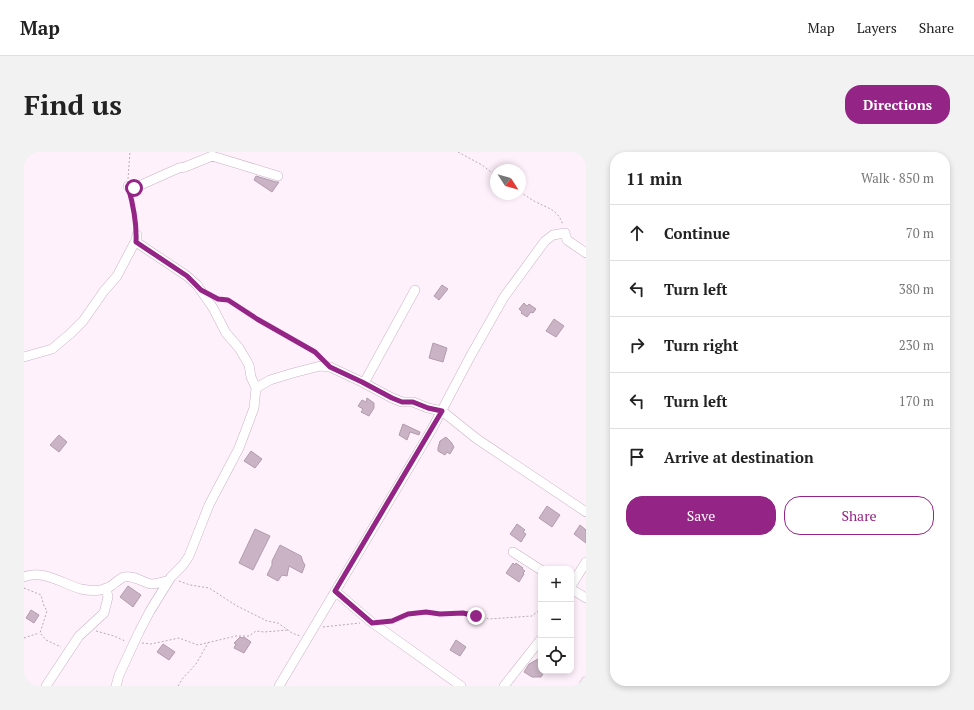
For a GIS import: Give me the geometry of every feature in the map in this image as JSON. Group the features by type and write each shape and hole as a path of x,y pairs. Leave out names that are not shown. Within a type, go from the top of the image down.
{"street":[{"path":"128,186 134,188 179,168 212,156 278,176"},
{"path":"279,686 442,411 470,357 504,297 545,241 553,235 566,233 567,240 586,253"},
{"path":"24,357 52,349 83,321 104,291 117,276 136,237"},
{"path":"116,686 142,625 170,578 183,565 189,556 209,505 239,448 254,408 256,388 251,377 249,365 239,348 226,333 213,308 197,285 187,276 136,242 136,237"},
{"path":"364,383 415,290"},
{"path":"256,388 270,380 293,373 320,366 330,367 402,402 413,402 428,408 442,411 477,439 586,512"},
{"path":"513,552 538,568"},
{"path":"574,583 586,562"},
{"path":"24,577 29,575 40,575 81,589 90,590 106,588 123,577 154,584 170,578"},
{"path":"46,686 79,636 104,613 108,597 106,588"},
{"path":"574,590 586,598"},
{"path":"335,591 370,621 461,686"},
{"path":"504,686 538,643"},
{"path":"583,686 586,681"}],"path":[{"path":"130,152 127,183 133,203 136,237"},
{"path":"458,152 482,165 490,171"},
{"path":"526,196 547,206 560,216 566,233"},
{"path":"214,296 218,299 228,300 257,319 315,352 330,367"},
{"path":"170,578 190,585 209,588 237,606 267,621 278,623 299,636 326,626 370,621"},
{"path":"24,588 41,595 47,611 40,633"},
{"path":"385,622 392,621 408,614 426,612 440,614 463,613 490,619 532,616 538,611"},
{"path":"88,628 133,644 150,644 179,638 198,645 236,636 249,636 256,631 264,632 288,630"},
{"path":"24,638 40,633"},
{"path":"40,633 46,640 69,650"},
{"path":"178,686 196,664 208,642"}],"building":[{"path":"256,176 279,182 272,192 254,180"},
{"path":"442,285 448,289 439,300 434,296"},
{"path":"524,303 527,306 529,304 536,309 527,317 521,313 522,312 519,309"},
{"path":"554,319 564,326 556,337 546,331"},
{"path":"433,343 447,348 443,362 429,358"},
{"path":"367,398 374,403 374,408 369,416 361,412 363,409 358,406 362,400 366,402"},
{"path":"403,424 420,432 419,435 410,432 407,440 399,435"},
{"path":"59,435 67,442 59,452 50,445"},
{"path":"446,437 454,447 450,454 447,452 445,455 438,451 438,448 440,441"},
{"path":"251,451 262,459 255,468 244,461"},
{"path":"547,506 560,515 552,527 539,518"},
{"path":"517,524 525,530 523,532 526,534 521,542 510,534"},
{"path":"580,525 586,530 586,543 574,534"},
{"path":"255,529 270,536 253,570 239,563"},
{"path":"280,545 301,556 305,565 302,573 289,566 287,576 282,575 278,581 267,575"},
{"path":"513,563 515,565 516,563 525,571 519,582 506,573"},
{"path":"128,586 141,595 133,607 120,597"},
{"path":"31,610 39,615 34,623 26,618"},
{"path":"240,637 244,637 251,642 244,653 234,648 236,644 234,643"},
{"path":"456,640 466,647 460,656 450,650"},
{"path":"163,644 175,652 169,660 157,652"},
{"path":"538,659 538,674 543,674 541,677 532,677 524,672 529,664"}],"route":[{"path":"134,188 128,186 133,203 137,235 136,242 187,276 201,290 218,299 228,300 284,336 315,352 330,367 402,402 413,402 428,408 442,411 335,591 372,623 392,621 408,614 426,612 440,614 463,613 476,616"}]}
